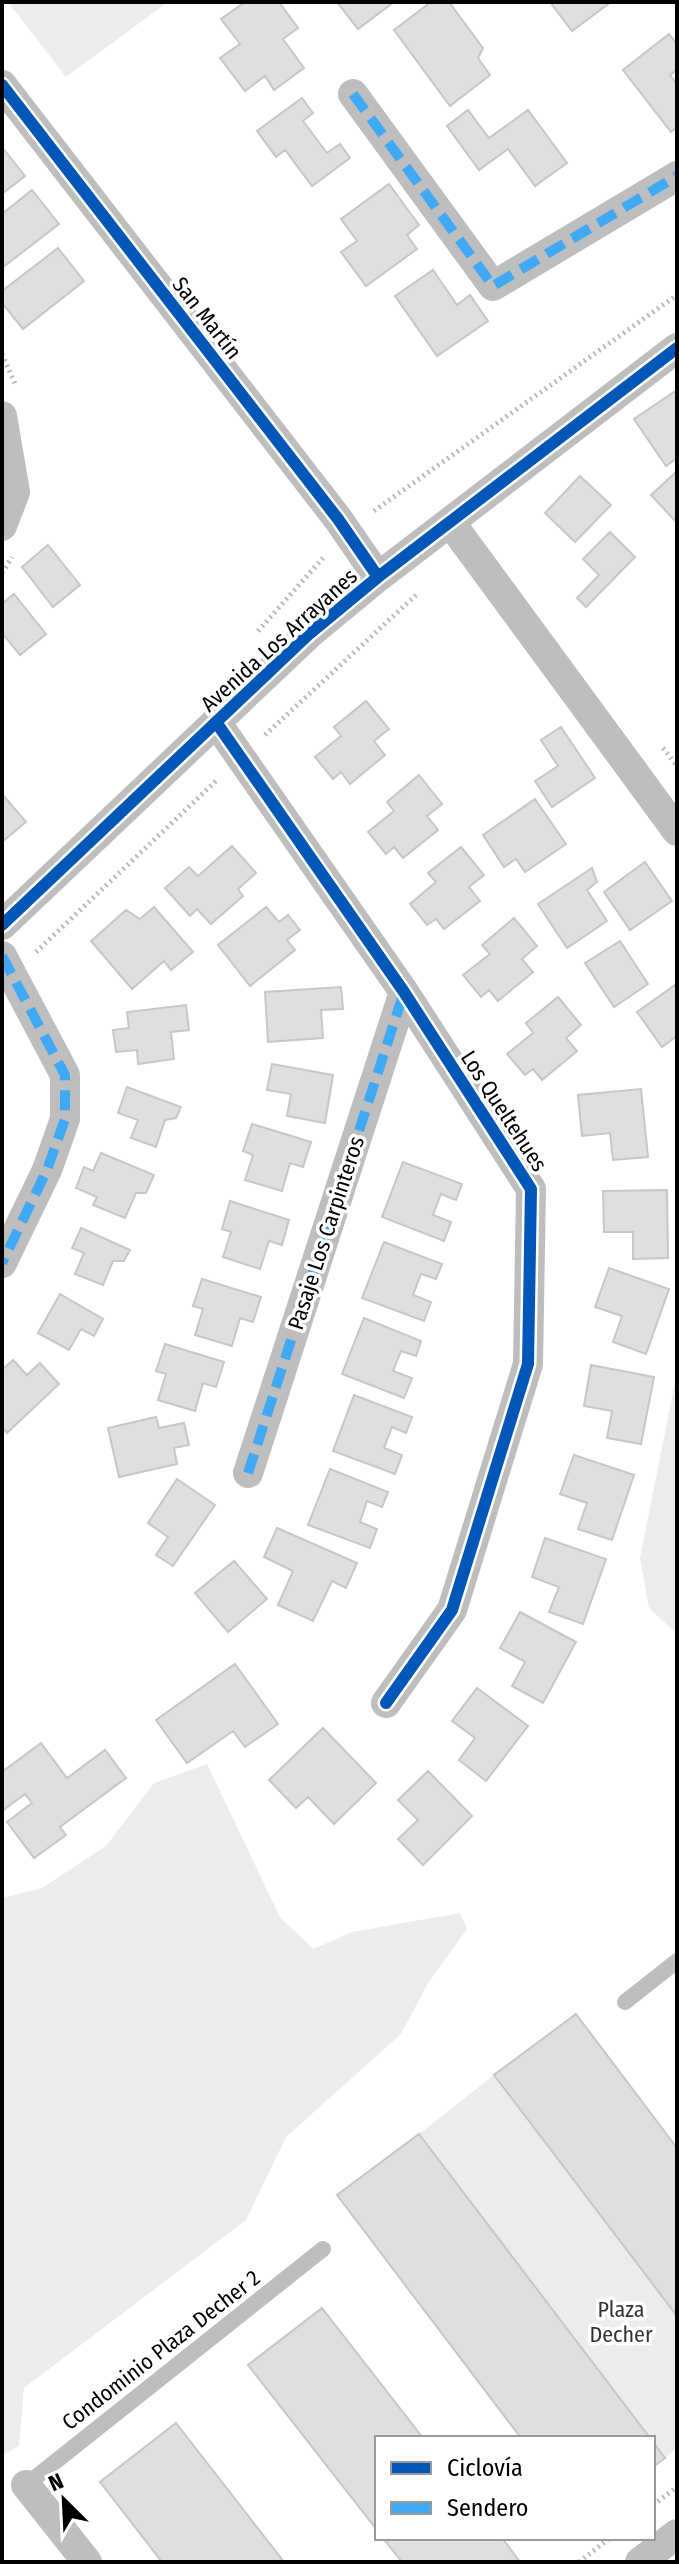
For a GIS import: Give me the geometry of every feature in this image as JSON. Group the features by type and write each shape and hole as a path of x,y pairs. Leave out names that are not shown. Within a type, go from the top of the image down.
{"street":[{"name":"San Martín","path":"2,85 328,507 378,577"},
{"path":"353,94 493,286 677,176"},
{"name":"Avenida Los Arrayanes","path":"2,925 309,634 378,577 677,348"},
{"path":"2,416 15,492 2,526"},
{"path":"450,522 677,831"},
{"name":"Los Queltehues","path":"216,722 404,992 531,1189 528,1364 452,1610 386,1703"},
{"path":"2,1263 47,1170 65,1119 65,1075 7,965"},
{"name":"Pasaje Los Carpinteros","path":"248,1473 404,992"},
{"path":"26,2485 87,2562"},
{"path":"640,2562 677,2534"}],"lane":[{"path":"625,2002 677,1961"},
{"name":"Condominio Plaza Decher 2","path":"26,2485 323,2249"}],"path":[{"path":"7,965 241,758 426,586"},
{"path":"655,2504 677,2487"},
{"path":"579,2562 607,2540"}],"green space":[{"path":"8,2 168,2 66,77"},
{"path":"677,1372 677,1634 649,1608 640,1558"},
{"path":"207,1764 280,1917 313,1949 352,1932 460,1913 467,1929 428,1983 401,2034 286,2137 246,2220 24,2388 19,2446 2,2455 2,1898 42,1888 106,1846 154,1783"},
{"name":"Plaza Decher","path":"494,2075 677,2316 677,2448 665,2458 655,2445 655,2436 648,2436 419,2134"}],"building":[{"path":"245,2 279,2 298,28 283,39 304,68 274,90 265,76 245,91 220,58 240,44 221,19"},
{"path":"337,2 394,2 358,29"},
{"path":"431,2 449,2 483,48 478,58 490,75 450,106 394,30"},
{"path":"550,2 611,2 572,31"},
{"path":"669,34 677,44 677,70 670,75 677,84 677,127 671,132 623,70"},
{"path":"302,98 313,113 303,121 327,153 340,144 350,158 312,186 285,150 276,157 257,131"},
{"path":"468,110 489,138 528,110 567,163 535,186 508,149 479,170 447,126"},
{"path":"2,147 25,176 2,194"},
{"path":"389,184 419,225 407,235 417,249 366,286 341,252 357,241 341,219"},
{"path":"32,190 59,224 2,268 2,214"},
{"path":"58,248 84,281 23,329 2,303 2,291"},
{"path":"433,270 457,305 470,295 488,321 437,356 395,296"},
{"path":"677,390 677,458 666,466 634,419"},
{"path":"677,471 677,523 651,495"},
{"path":"580,476 611,505 575,542 545,513"},
{"path":"610,532 635,557 586,607 577,598 599,575 583,559"},
{"path":"48,545 80,585 53,607 22,567"},
{"path":"14,594 46,634 20,655 2,633 2,604"},
{"path":"366,701 389,729 374,741 385,755 350,784 341,772 333,779 315,757 341,736 334,727"},
{"path":"561,727 595,778 552,807 535,781 558,766 541,740"},
{"path":"419,775 442,804 427,816 438,830 403,858 394,847 386,854 368,832 394,811 387,802"},
{"path":"2,794 26,822 2,842"},
{"path":"535,799 566,844 525,872 516,859 504,867 483,835"},
{"path":"232,846 256,873 238,889 243,896 211,924 197,909 190,916 165,888 189,867 198,876"},
{"path":"461,847 484,875 469,887 480,901 444,929 436,919 427,925 410,904 436,882 428,873"},
{"path":"645,862 672,901 630,930 604,892"},
{"path":"592,868 597,882 587,890 607,921 567,948 538,904"},
{"path":"154,907 193,952 171,970 164,961 132,989 91,941 126,910 140,919"},
{"path":"266,907 279,922 288,915 300,930 287,940 295,950 250,986 218,945"},
{"path":"514,918 537,946 522,959 533,972 498,1001 489,990 481,997 463,975 490,954 482,945"},
{"path":"620,941 648,984 614,1007 585,963"},
{"path":"675,985 677,1036 662,1047 637,1012"},
{"path":"341,987 343,1009 321,1010 323,1038 268,1042 265,992"},
{"path":"558,997 581,1025 566,1038 577,1051 542,1080 533,1069 525,1075 507,1054 533,1033 526,1023"},
{"path":"186,1005 189,1030 171,1032 174,1059 138,1064 137,1050 116,1052 113,1030 129,1028 127,1012"},
{"path":"272,1064 333,1075 325,1123 287,1116 291,1094 267,1090"},
{"path":"127,1087 181,1107 176,1118 165,1120 156,1147 131,1138 138,1120 118,1113"},
{"path":"641,1089 648,1157 613,1160 610,1133 582,1136 578,1095"},
{"path":"252,1124 311,1142 303,1167 290,1163 282,1191 245,1180 253,1155 243,1151"},
{"path":"101,1153 154,1175 146,1193 136,1193 125,1218 93,1205 97,1197 76,1188 84,1167 93,1171"},
{"path":"403,1162 462,1184 456,1200 441,1194 433,1215 451,1222 444,1241 382,1217"},
{"path":"667,1190 668,1258 633,1259 633,1232 604,1232 603,1191"},
{"path":"230,1201 289,1220 282,1245 269,1241 260,1269 223,1257 231,1232 222,1229"},
{"path":"81,1228 130,1250 124,1261 113,1261 103,1285 75,1274 84,1253 72,1248"},
{"path":"384,1242 442,1264 436,1279 421,1274 413,1295 431,1302 424,1321 362,1298"},
{"path":"609,1268 669,1289 646,1354 613,1342 622,1316 595,1307"},
{"path":"202,1279 261,1297 253,1322 240,1318 232,1346 195,1335 203,1309 193,1306"},
{"path":"60,1294 103,1319 94,1336 81,1329 69,1350 38,1333"},
{"path":"364,1318 421,1341 416,1356 401,1351 393,1371 412,1378 404,1398 342,1374"},
{"path":"165,1344 224,1362 216,1387 203,1383 195,1411 158,1400 166,1374 156,1371"},
{"path":"13,1360 27,1375 40,1363 59,1384 7,1433 2,1427 2,1370"},
{"path":"591,1365 654,1377 641,1444 607,1438 612,1411 584,1406"},
{"path":"354,1395 412,1417 406,1433 392,1427 384,1448 402,1455 395,1474 333,1451"},
{"path":"156,1417 159,1428 184,1423 189,1445 174,1448 177,1464 119,1477 108,1428"},
{"path":"574,1455 634,1475 612,1540 578,1529 587,1503 560,1494"},
{"path":"330,1469 388,1492 382,1507 367,1501 360,1522 377,1529 370,1548 308,1525"},
{"path":"177,1479 215,1505 173,1566 156,1555 168,1537 148,1523"},
{"path":"277,1528 357,1563 346,1588 332,1581 313,1621 278,1605 293,1571 264,1557"},
{"path":"545,1538 606,1559 583,1624 549,1612 559,1587 532,1577"},
{"path":"234,1561 267,1599 228,1632 195,1593"},
{"path":"520,1612 576,1642 543,1703 512,1686 525,1662 500,1648"},
{"path":"235,1664 278,1724 245,1747 233,1731 187,1763 156,1720"},
{"path":"477,1688 528,1726 486,1781 459,1760 475,1738 452,1721"},
{"path":"323,1728 376,1783 334,1824 308,1797 296,1808 269,1780"},
{"path":"41,1743 67,1778 105,1750 126,1778 60,1827 66,1835 34,1858 7,1822 32,1803 25,1794 2,1811 2,1772"},
{"path":"428,1771 472,1816 423,1865 398,1839 418,1820 398,1800"},
{"path":"576,2014 677,2148 677,2316 494,2075"},
{"path":"419,2134 648,2436 519,2436 337,2195"},
{"path":"322,2308 421,2436 375,2436 375,2527 248,2365"},
{"path":"176,2423 284,2562 162,2562 100,2482"},
{"path":"655,2445 665,2458 655,2466"},
{"path":"385,2540 504,2540 520,2562 402,2562"}],"marked path":[{"path":"353,94 493,286 677,176"},
{"path":"2,956 65,1075 65,1119 47,1170 2,1263"},
{"path":"248,1473 404,992"}],"cycle path":[{"path":"2,85 338,519 378,577"},
{"path":"2,925 309,634 378,577 677,348"},
{"path":"216,722 404,992 531,1189 528,1364 452,1610 386,1703"}]}
